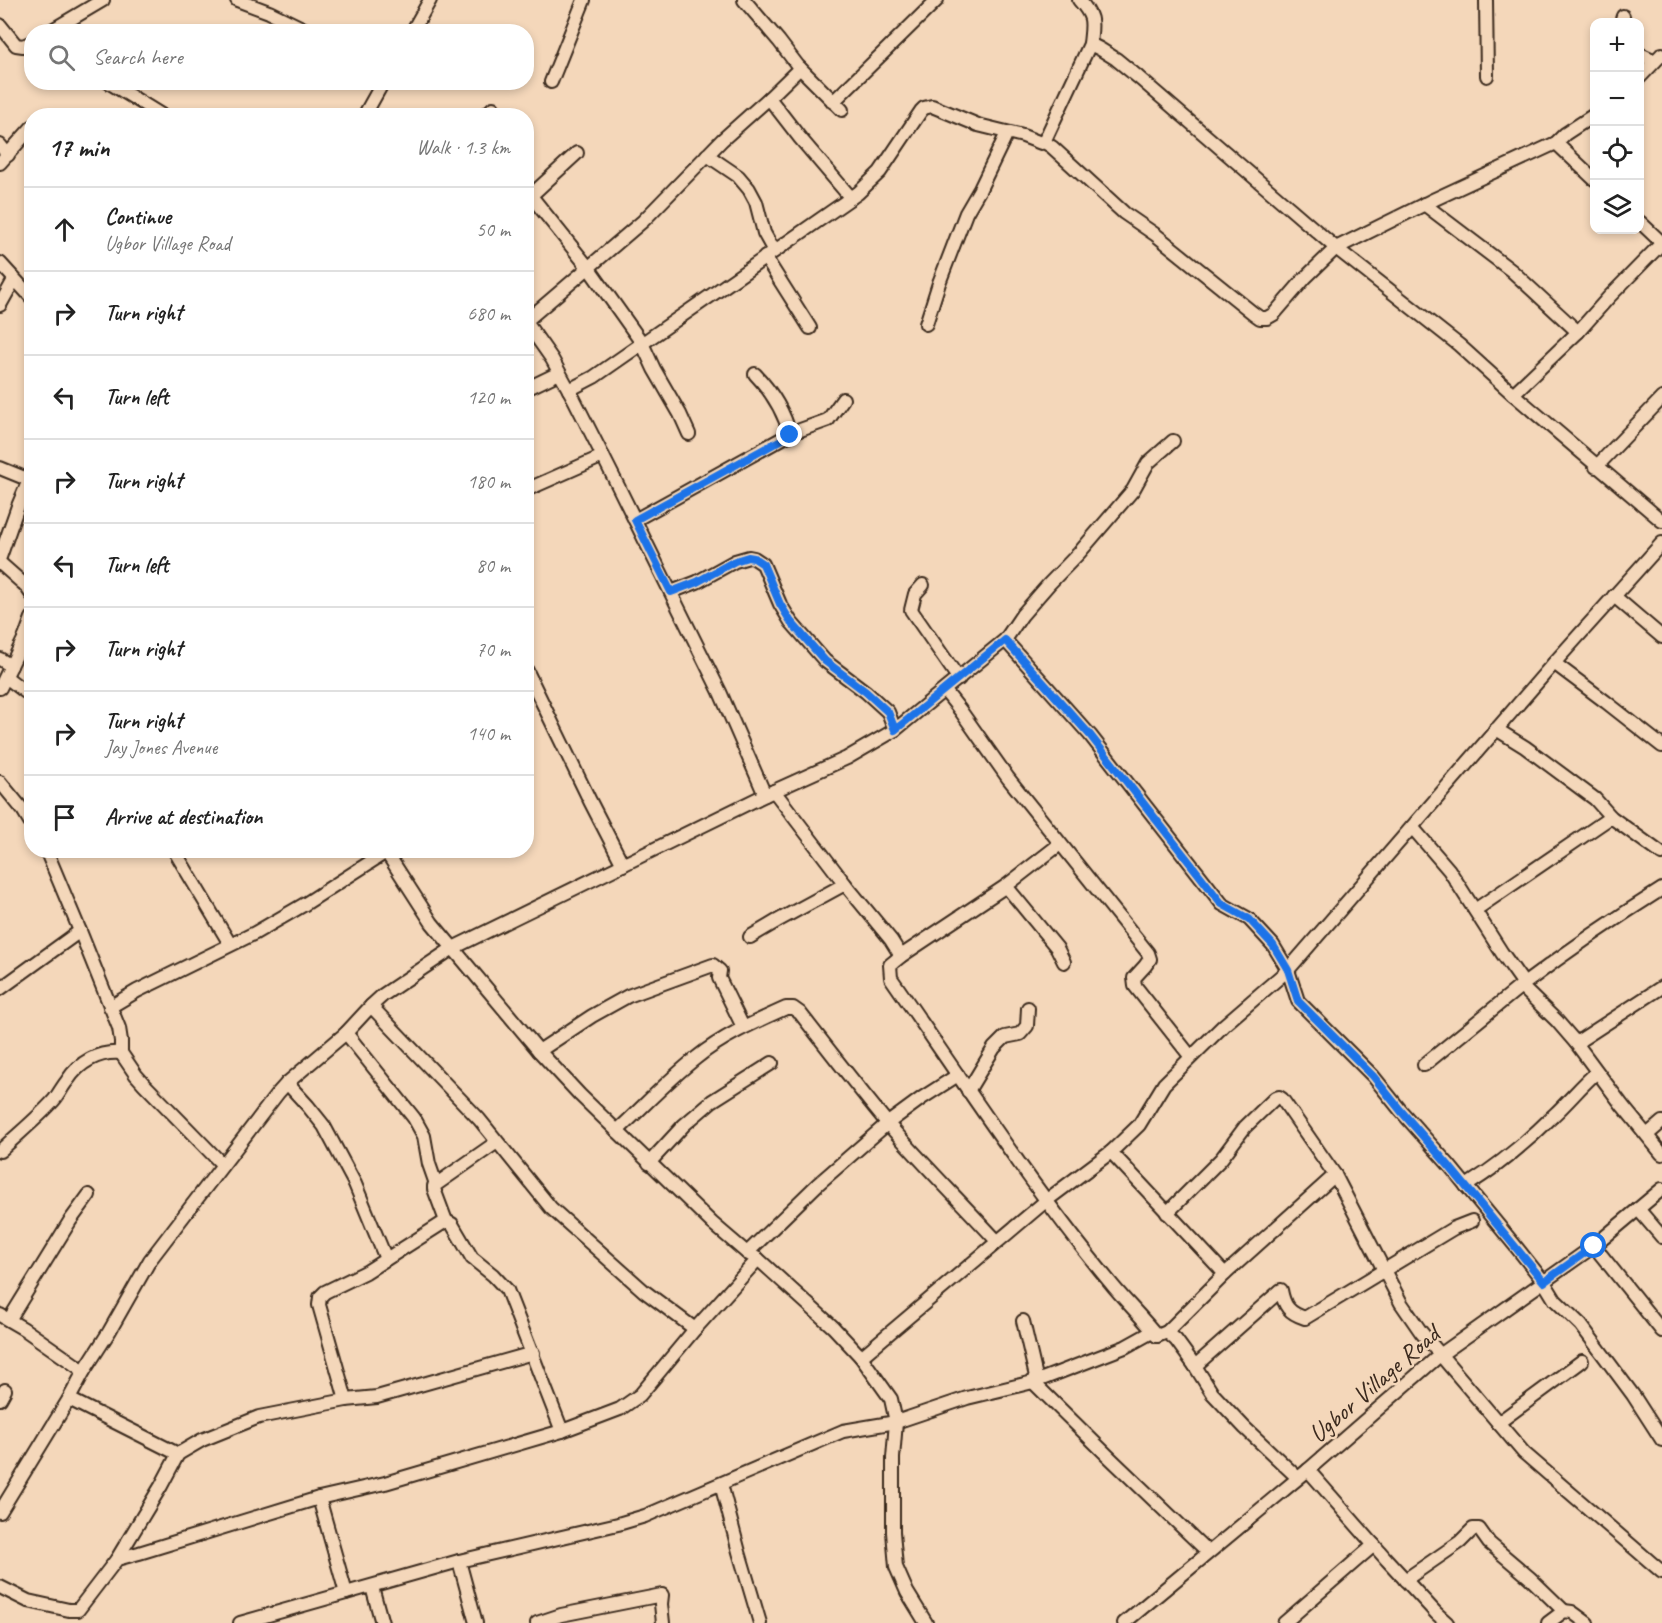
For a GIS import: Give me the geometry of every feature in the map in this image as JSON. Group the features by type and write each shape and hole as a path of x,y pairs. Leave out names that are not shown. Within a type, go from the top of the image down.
{"street":[{"path":"62,24 103,0"},
{"path":"237,0 294,24"},
{"path":"416,24 430,0"},
{"path":"550,82 584,0"},
{"path":"744,0 800,68 838,106 937,0"},
{"path":"1044,142 1090,44 1092,17 1080,0"},
{"path":"1486,0 1487,76"},
{"path":"0,25 16,45 24,46"},
{"path":"1090,44 1116,59 1138,77 1336,248 1459,345 1596,467 1662,521"},
{"path":"1644,73 1658,58"},
{"path":"534,315 643,221 722,140 800,68"},
{"path":"121,90 150,108"},
{"path":"368,108 379,90"},
{"path":"769,98 851,198"},
{"path":"569,390 594,377 851,198 880,172 924,108 932,106 978,125 1044,142 1053,147 1124,213 1156,235 1260,318 1267,318 1274,314 1336,248 1424,204 1557,143 1565,134 1590,118"},
{"path":"926,324 966,213 1007,133"},
{"path":"4,159 24,136"},
{"path":"1557,143 1590,175"},
{"path":"0,145 4,159"},
{"path":"534,193 577,153"},
{"path":"707,155 738,176 749,189 756,202 770,254 810,328"},
{"path":"534,204 588,267 642,343 689,434"},
{"path":"1424,204 1512,271 1578,332"},
{"path":"1513,394 1578,332 1662,243 1644,226"},
{"path":"0,263 24,290"},
{"path":"0,305 14,280"},
{"path":"534,334 569,390 603,456 769,793 891,939 902,956"},
{"path":"534,385 559,373"},
{"path":"755,374 767,386 777,402 786,418 790,435"},
{"path":"1596,467 1662,398"},
{"path":"635,520 790,435 828,420 843,399"},
{"path":"0,1512 150,1260 278,1093 346,1033 371,1005 382,995 453,948 769,793 847,758 895,730 1005,640 1022,615 1133,490 1148,463 1173,441"},
{"path":"534,486 603,456"},
{"path":"0,468 24,478"},
{"path":"0,557 24,494"},
{"path":"861,1357 1047,1200 1111,1152 1139,1125 1164,1084 1224,1025 1288,970 1496,729 1662,543"},
{"path":"671,592 697,582 735,561 748,557 759,560 791,622 825,661 888,712 895,730"},
{"path":"0,563 24,584"},
{"path":"923,585 915,594 911,610 959,679"},
{"path":"1614,596 1662,637"},
{"path":"5,677 24,635"},
{"path":"1005,640 1090,735 1222,904 1249,919 1273,945 1288,970 1298,1001 1373,1076 1466,1186 1544,1282 1555,1300 1581,1325 1633,1395 1662,1440"},
{"path":"0,659 5,677 24,691"},
{"path":"1554,663 1662,746"},
{"path":"534,686 623,865"},
{"path":"945,691 1008,778 1148,953 1150,959 1134,978 1135,986 1191,1058"},
{"path":"1496,729 1525,747 1595,799 1611,817 1661,852"},
{"path":"0,782 24,812"},
{"path":"1475,910 1611,817"},
{"path":"1412,827 1449,870 1522,985 1576,1043 1662,1154"},
{"path":"1060,844 1006,886 890,965 891,978 968,1091 1110,1283 1162,1334"},
{"path":"49,858 119,1028 121,1053 136,1076 222,1164"},
{"path":"179,858 230,944"},
{"path":"110,1007 137,991 255,933 305,904 375,858"},
{"path":"390,858 432,923 539,1051 580,1095 712,1223 833,1327 861,1357 891,1399 896,1422 893,1479 896,1568 907,1592 926,1623"},
{"path":"750,937 846,884"},
{"path":"1006,886 1057,948 1064,962"},
{"path":"1424,1065 1561,955 1662,889"},
{"path":"1,987 80,931"},
{"path":"539,1051 592,1016 628,996 712,965 720,971 719,978 743,1027"},
{"path":"1576,1043 1662,987"},
{"path":"371,1005 479,1119 551,1208 644,1291 695,1329"},
{"path":"617,1131 696,1058 721,1040 743,1027 786,1008 793,1008 800,1013 888,1123 945,1188 997,1241"},
{"path":"968,1091 994,1048 1005,1037 1020,1034 1027,1026 1028,1008"},
{"path":"346,1033 414,1118 424,1136 429,1164 436,1184 434,1189 446,1221 452,1224 472,1258 507,1290 562,1431"},
{"path":"0,1151 55,1098 81,1064 103,1053 121,1053"},
{"path":"649,1163 684,1125 712,1101 772,1062"},
{"path":"1466,1186 1491,1171 1526,1141 1597,1072"},
{"path":"117,1559 319,1498 385,1483 562,1431 620,1409 640,1395 753,1256 818,1184 888,1123 958,1075"},
{"path":"287,1083 324,1126 355,1184 386,1259"},
{"path":"1167,1213 1221,1159 1245,1128 1275,1098 1282,1099 1335,1175 1401,1303 1421,1332 1524,1453 1662,1572"},
{"path":"1647,1135 1662,1122"},
{"path":"436,1184 497,1142"},
{"path":"1111,1152 1225,1274"},
{"path":"1162,1334 1335,1175"},
{"name":"Ugbor Village Road","path":"1124,1623 1308,1470 1440,1355 1594,1246 1662,1190"},
{"path":"84,1371 4,1318 89,1196"},
{"path":"1638,1209 1662,1237"},
{"path":"346,1400 319,1305 320,1297 325,1292 366,1272 446,1221"},
{"path":"1196,1366 1281,1290 1285,1304 1293,1314 1305,1318 1454,1228 1472,1221"},
{"path":"1594,1246 1662,1331"},
{"path":"1023,1321 1035,1381 1108,1456 1209,1552"},
{"path":"240,1623 279,1618 346,1593 459,1561 645,1516 843,1431 896,1422 967,1398 1035,1381 1125,1347 1152,1332 1176,1340 1196,1366 1212,1393 1298,1478"},
{"path":"0,1587 28,1601 78,1610 117,1559 178,1454 202,1440 259,1417 346,1400 378,1397 532,1353"},
{"path":"1498,1423 1582,1361"},
{"path":"69,1399 178,1454"},
{"path":"1308,1470 1405,1580 1447,1623"},
{"path":"721,1484 760,1623"},
{"path":"319,1498 346,1593"},
{"path":"1405,1580 1460,1542 1473,1529 1479,1529 1489,1543 1564,1611 1572,1612 1587,1623"},
{"path":"1284,1623 1374,1545"},
{"path":"459,1561 476,1623"},
{"path":"372,1587 382,1623"},
{"path":"537,1623 662,1595 663,1623"},
{"path":"1548,1623 1564,1611"}],"route":[{"path":"790,435 635,520 671,592 697,582 735,561 748,557 759,560 791,622 825,661 888,712 895,730 1005,640 1090,735 1222,904 1249,919 1273,945 1288,970 1298,1001 1373,1076 1544,1282 1594,1246"}]}
